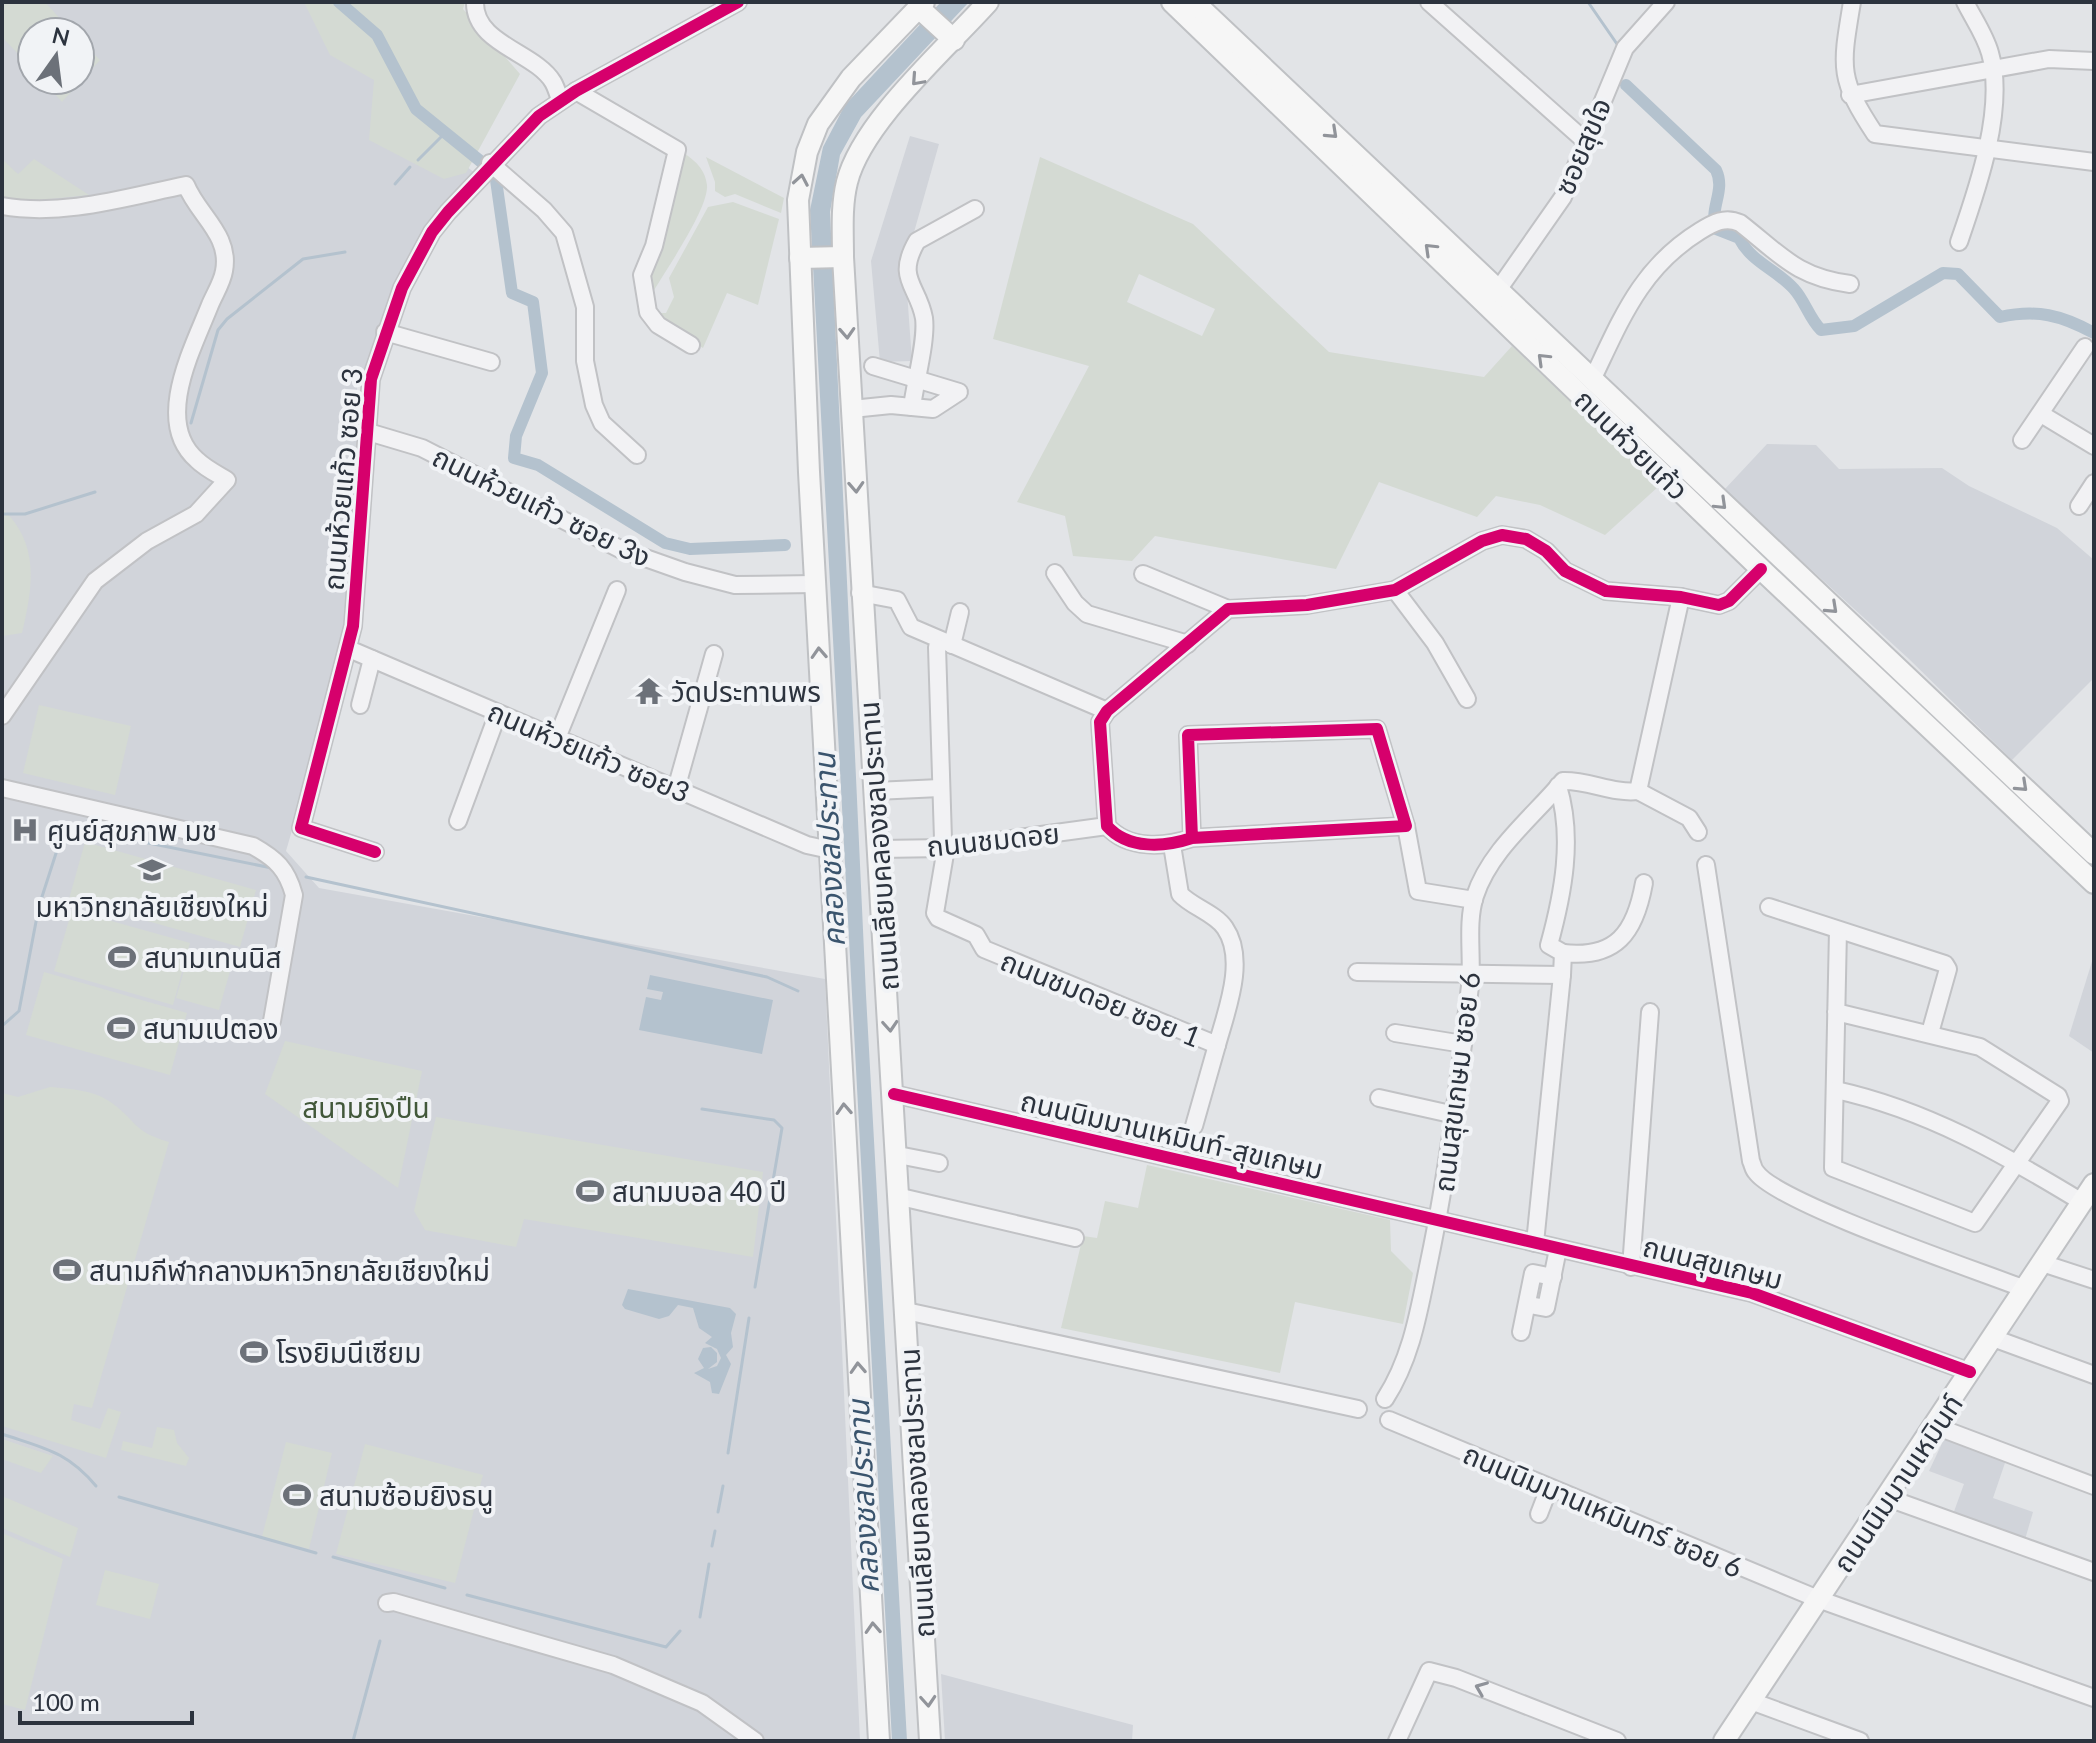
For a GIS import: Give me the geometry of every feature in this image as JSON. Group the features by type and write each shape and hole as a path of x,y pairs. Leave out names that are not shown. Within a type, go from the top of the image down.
{"main road":[{"name":"ถนนเลียบคลองชลประทาน","path":"930,1741 916,1538 901,1197 860,593 852,409 839,257 844,208 854,162 881,120 950,37 988,2"},
{"name":"ถนนห้วยแก้ว","path":"1172,2 1492,297 1592,380 1768,562 2094,854"},
{"name":"ถนนห้วยแก้ว","path":"1194,2 2094,883"},
{"name":"ถนนเลียบคลองชลประทาน","path":"879,1741 815,584 804,258 798,200 807,152 818,124 851,78 923,8"},
{"path":"923,8 950,37"},
{"path":"804,258 839,257"},
{"name":"ถนนนิมมานเหมินท์","path":"1724,1741 2094,1184"}],"street":[{"path":"475,2 477,18 483,26 552,80 560,100"},
{"name":"ถนนห้วยแก้ว ซอย 3","path":"375,852 301,828 349,649 365,431 371,379 385,332 432,232 486,168 560,100 738,2"},
{"path":"1429,2 1584,140"},
{"name":"ซอยสุขใจ","path":"1492,297 1563,197 1584,140 1625,48 1666,2"},
{"path":"1852,2 1844,61 1850,95 1875,134 2094,162"},
{"path":"1959,242 1988,150 1993,68 1990,51 1965,2"},
{"path":"1850,95 2049,59 2094,61"},
{"path":"576,91 677,150 654,246 642,275 648,312 658,325 691,345"},
{"path":"486,168 544,210 564,233 585,307 585,361 594,405 602,423 637,455"},
{"path":"2,206 51,208 101,203 186,185 194,205 216,228 224,248 224,272 182,380 176,419 183,441 195,459 227,480 196,514 147,541 95,581 2,716"},
{"path":"912,407 924,319 906,276 912,249 917,241 975,209"},
{"path":"1592,380 1637,288 1675,246 1715,223 1731,219 1740,223 1794,268 1826,281 1850,284"},
{"path":"385,332 491,362"},
{"path":"2022,440 2085,347"},
{"path":"852,409 933,409 959,392 916,376 873,366"},
{"path":"2041,414 2094,446"},
{"name":"ถนนห้วยแก้ว ซอย 3ง","path":"365,431 422,448 620,549 685,572 735,585 815,584"},
{"path":"2079,506 2094,483"},
{"path":"1143,574 1228,609 1307,605 1395,590 1482,541 1502,535 1526,539 1546,551 1565,571 1606,591 1681,597 1719,605 1729,601 1768,562"},
{"path":"1055,573 1075,603 1087,614 1188,644"},
{"path":"557,738 617,590"},
{"path":"1395,590 1435,643 1467,699"},
{"path":"860,593 897,600 911,627 945,646 1107,711"},
{"path":"1638,791 1681,597"},
{"path":"1228,609 1107,711 1099,731 1107,826 1114,834 1131,841 1172,845 1192,838 1406,826"},
{"path":"944,843 940,788 945,646 960,612"},
{"name":"ถนนห้วยแก้ว ซอย3","path":"349,649 807,845 830,850"},
{"path":"676,789 714,654"},
{"path":"360,705 372,659"},
{"path":"458,821 498,713"},
{"path":"1192,838 1188,735 1377,729 1406,826 1418,891 1474,900 1492,863 1563,781 1577,780 1627,792 1638,791 1689,818 1698,832"},
{"path":"1558,786 1565,807 1566,859 1560,908 1549,945 1563,953 1604,953 1618,942 1640,903 1644,883"},
{"path":"2,788 253,846 280,863 294,895 292,922 272,1021"},
{"path":"875,791 940,788"},
{"name":"ถนนชมดอย","path":"879,849 1107,826"},
{"name":"ถนนชมดอย ซอย 1","path":"944,843 935,913 938,918 976,935 984,949 1217,1045 1229,1002 1233,952 1225,928 1180,894 1172,845"},
{"path":"1706,865 1751,1161 1756,1174 1800,1201 1851,1223 2025,1289"},
{"name":"ถนนสุขเกษม ซอย 6","path":"1385,1399 1399,1378 1413,1338 1438,1220 1455,1115 1471,976 1474,900"},
{"path":"1769,907 1945,964 1948,969 1930,1033"},
{"path":"1836,1012 1930,1033 1994,1052 2058,1096 2060,1101 1975,1223 1833,1168 1836,1090 1836,1012 1838,930"},
{"path":"1535,1243 1563,953"},
{"path":"1357,972 1562,975"},
{"path":"1631,1267 1650,1012"},
{"path":"1395,1033 1463,1044"},
{"path":"1194,1126 1217,1045"},
{"path":"1836,1090 1887,1101 1960,1131 2082,1202"},
{"name":"ถนนนิมมานเหมินท์-สุขเกษม","path":"894,1094 1438,1220"},
{"path":"1379,1098 1455,1115"},
{"path":"898,1155 939,1163"},
{"path":"901,1197 1075,1238"},
{"name":"ถนนสุขเกษม","path":"1438,1220 1752,1293 1970,1372"},
{"path":"1535,1306 1546,1308 1558,1249"},
{"path":"2042,1263 2094,1280"},
{"path":"1521,1332 1533,1273 1553,1277"},
{"path":"906,1311 1358,1409"},
{"path":"1993,1338 2094,1375"},
{"name":"ถนนนิมมานเหมินทร์ ซอย 6","path":"1389,1420 1818,1599 2094,1698"},
{"path":"1935,1426 2094,1486"},
{"path":"1539,1514 1549,1488"},
{"path":"1888,1498 2094,1572"},
{"path":"740,1741 699,1710 639,1679 385,1602 613,1665 702,1703 755,1741"},
{"path":"1397,1741 1429,1671 1534,1703 1617,1741"},
{"path":"1751,1701 1860,1741"}],"shaded area":[{"name":"มหาวิทยาลัยเชียงใหม่","path":"2,2 337,2 400,113 476,174 434,217 357,387 359,477 346,644 286,851 319,888 825,979 860,1741 2,1741"},
{"path":"910,136 939,144 905,264 912,361 880,362 871,261"},
{"path":"1767,444 1816,445 1839,469 1942,468 1969,486 2057,528 2094,560 2094,678 2012,760 1909,659 1724,490"},
{"path":"2094,955 2094,1053 2069,1036"},
{"path":"1945,1437 2006,1460 1993,1498 2033,1512 2024,1543 1952,1517 1964,1484 1929,1471"},
{"path":"941,1674 1133,1725 1132,1741 945,1741"}],"green space":[{"path":"2,2 45,2 58,16 16,16 16,52 4,39"},
{"path":"304,2 465,2 463,9 520,74 466,173 444,179 369,140 374,80 330,55"},
{"path":"681,151 704,174 706,196 693,225 650,297 647,267"},
{"path":"706,157 784,198 781,213 735,194 725,197 715,191"},
{"path":"1040,157 1193,224 1329,352 1484,377 1512,346 1659,486 1605,535 1540,505 1496,496 1477,517 1379,482 1336,569 1155,536 1132,561 1073,556 1065,516 1017,502 1089,366 993,339","holes":["1139,274 1215,309 1202,336 1127,302"]},
{"path":"2,159 18,174 34,159 89,195 29,201 2,198"},
{"path":"733,202 779,219 758,305 727,293 703,348 660,322 654,313 666,313 674,297 669,278 708,207"},
{"path":"2,508 23,536 31,582 22,633 2,636"},
{"path":"39,705 131,726 115,795 23,773"},
{"path":"85,842 256,890 240,947 69,899"},
{"name":"สนามเทนนิส","path":"72,910 190,943 173,1005 54,971"},
{"path":"189,953 232,964 219,1010 176,998"},
{"name":"สนามเปตอง","path":"44,972 187,1013 170,1075 26,1035"},
{"name":"สนามยิงปืน","path":"285,1041 422,1071 398,1188 265,1094"},
{"name":"สนามกีฬากลางมหาวิทยาลัยเชียงใหม่","path":"50,1087 98,1095 121,1110 142,1130 169,1142 92,1408 74,1404 71,1420 100,1429 108,1408 121,1412 106,1458 2,1426 2,1093 18,1097"},
{"name":"สนามบอล 40 ปี","path":"436,1117 763,1172 753,1257 524,1219 516,1247 425,1230 414,1211"},
{"path":"1147,1165 1390,1220 1391,1251 1413,1273 1403,1324 1295,1302 1280,1373 1061,1328 1083,1236 1097,1238 1105,1201 1138,1208"},
{"path":"157,1427 174,1430 177,1443 189,1458 186,1466 121,1450 123,1441 152,1448"},
{"path":"2,1439 53,1456 41,1473 2,1459"},
{"name":"สนามซ้อมยิงธนู","path":"286,1442 332,1453 309,1549 262,1537"},
{"path":"365,1444 483,1475 455,1583 336,1554"},
{"path":"2,1496 78,1528 70,1557 2,1528"},
{"path":"2,1533 63,1559 25,1710 2,1704"},
{"path":"105,1570 159,1584 150,1619 96,1605"}],"water":[{"path":"941,2 969,2 861,117 840,155 830,212 866,995 907,1741 892,1741 810,210 823,147 845,105"},
{"path":"650,975 773,1000 762,1054 639,1030 646,997 661,1000 663,992 647,989"},
{"path":"628,1289 730,1308 736,1314 731,1333 733,1347 726,1355 731,1364 719,1394 712,1393 710,1382 694,1373 704,1368 698,1359 703,1348 711,1347 717,1353 717,1362 708,1369 717,1366 721,1358 717,1349 705,1343 712,1337 699,1328 693,1308 678,1305 669,1316 659,1319 625,1309 622,1305"}],"waterway":[{"path":"339,2 377,35 416,109 495,173 512,293 533,302 542,373 516,436 514,458 538,465 665,543 690,549 785,545"},
{"path":"1588,2 1617,44"},
{"path":"1626,85 1716,170 1719,178 1714,213 1716,229 1739,238 1757,260 1787,282 1821,330 1854,326 1943,273 1958,274 2000,317 2048,315 2094,333"},
{"path":"418,160 445,133"},
{"path":"395,184 410,167"},
{"path":"191,423 218,330 227,319 303,259 345,252"},
{"path":"2,514 25,514 95,492"},
{"path":"2,1026 19,1011 39,906 59,844 71,832 94,832 272,868"},
{"path":"306,877 767,977 798,991"},
{"path":"702,1109 774,1120 782,1128 755,1287"},
{"path":"728,1453 749,1318"},
{"path":"2,1434 64,1458 96,1486"},
{"path":"718,1512 723,1486"},
{"path":"119,1497 316,1553"},
{"path":"712,1546 715,1531"},
{"path":"333,1557 445,1588"},
{"path":"700,1617 709,1564"},
{"path":"467,1595 666,1647 680,1631"},
{"path":"353,1741 380,1641"}],"cycle path":[{"path":"375,852 301,828 353,626 371,379 402,288 432,232 539,116 576,91 738,2"},
{"path":"1192,838 1406,826 1377,729 1188,735 1192,838 1159,844 1136,843 1107,826 1100,722 1107,711 1228,609 1307,605 1395,590 1482,541 1502,535 1526,539 1546,551 1565,571 1606,591 1681,597 1719,605 1729,601 1761,569"},
{"path":"894,1094 1752,1293 1970,1372"}],"place":[{"name":"วัดประทานพร","path":"649,691"},
{"name":"ศูนย์สุขภาพ มช","path":"25,830"},
{"name":"มหาวิทยาลัยเชียงใหม่","path":"152,870"},
{"name":"สนามเทนนิส","path":"122,957"},
{"name":"สนามเปตอง","path":"121,1028"},
{"name":"สนามบอล 40 ปี","path":"590,1191"},
{"name":"สนามกีฬากลางมหาวิทยาลัยเชียงใหม่","path":"67,1270"},
{"name":"โรงยิมนีเซียม","path":"254,1352"},
{"name":"สนามซ้อมยิงธนู","path":"297,1495"}],"water label":[{"name":"คลองชลประทาน","path":"828,850"},
{"name":"คลองชลประทาน","path":"862,1497"}]}
